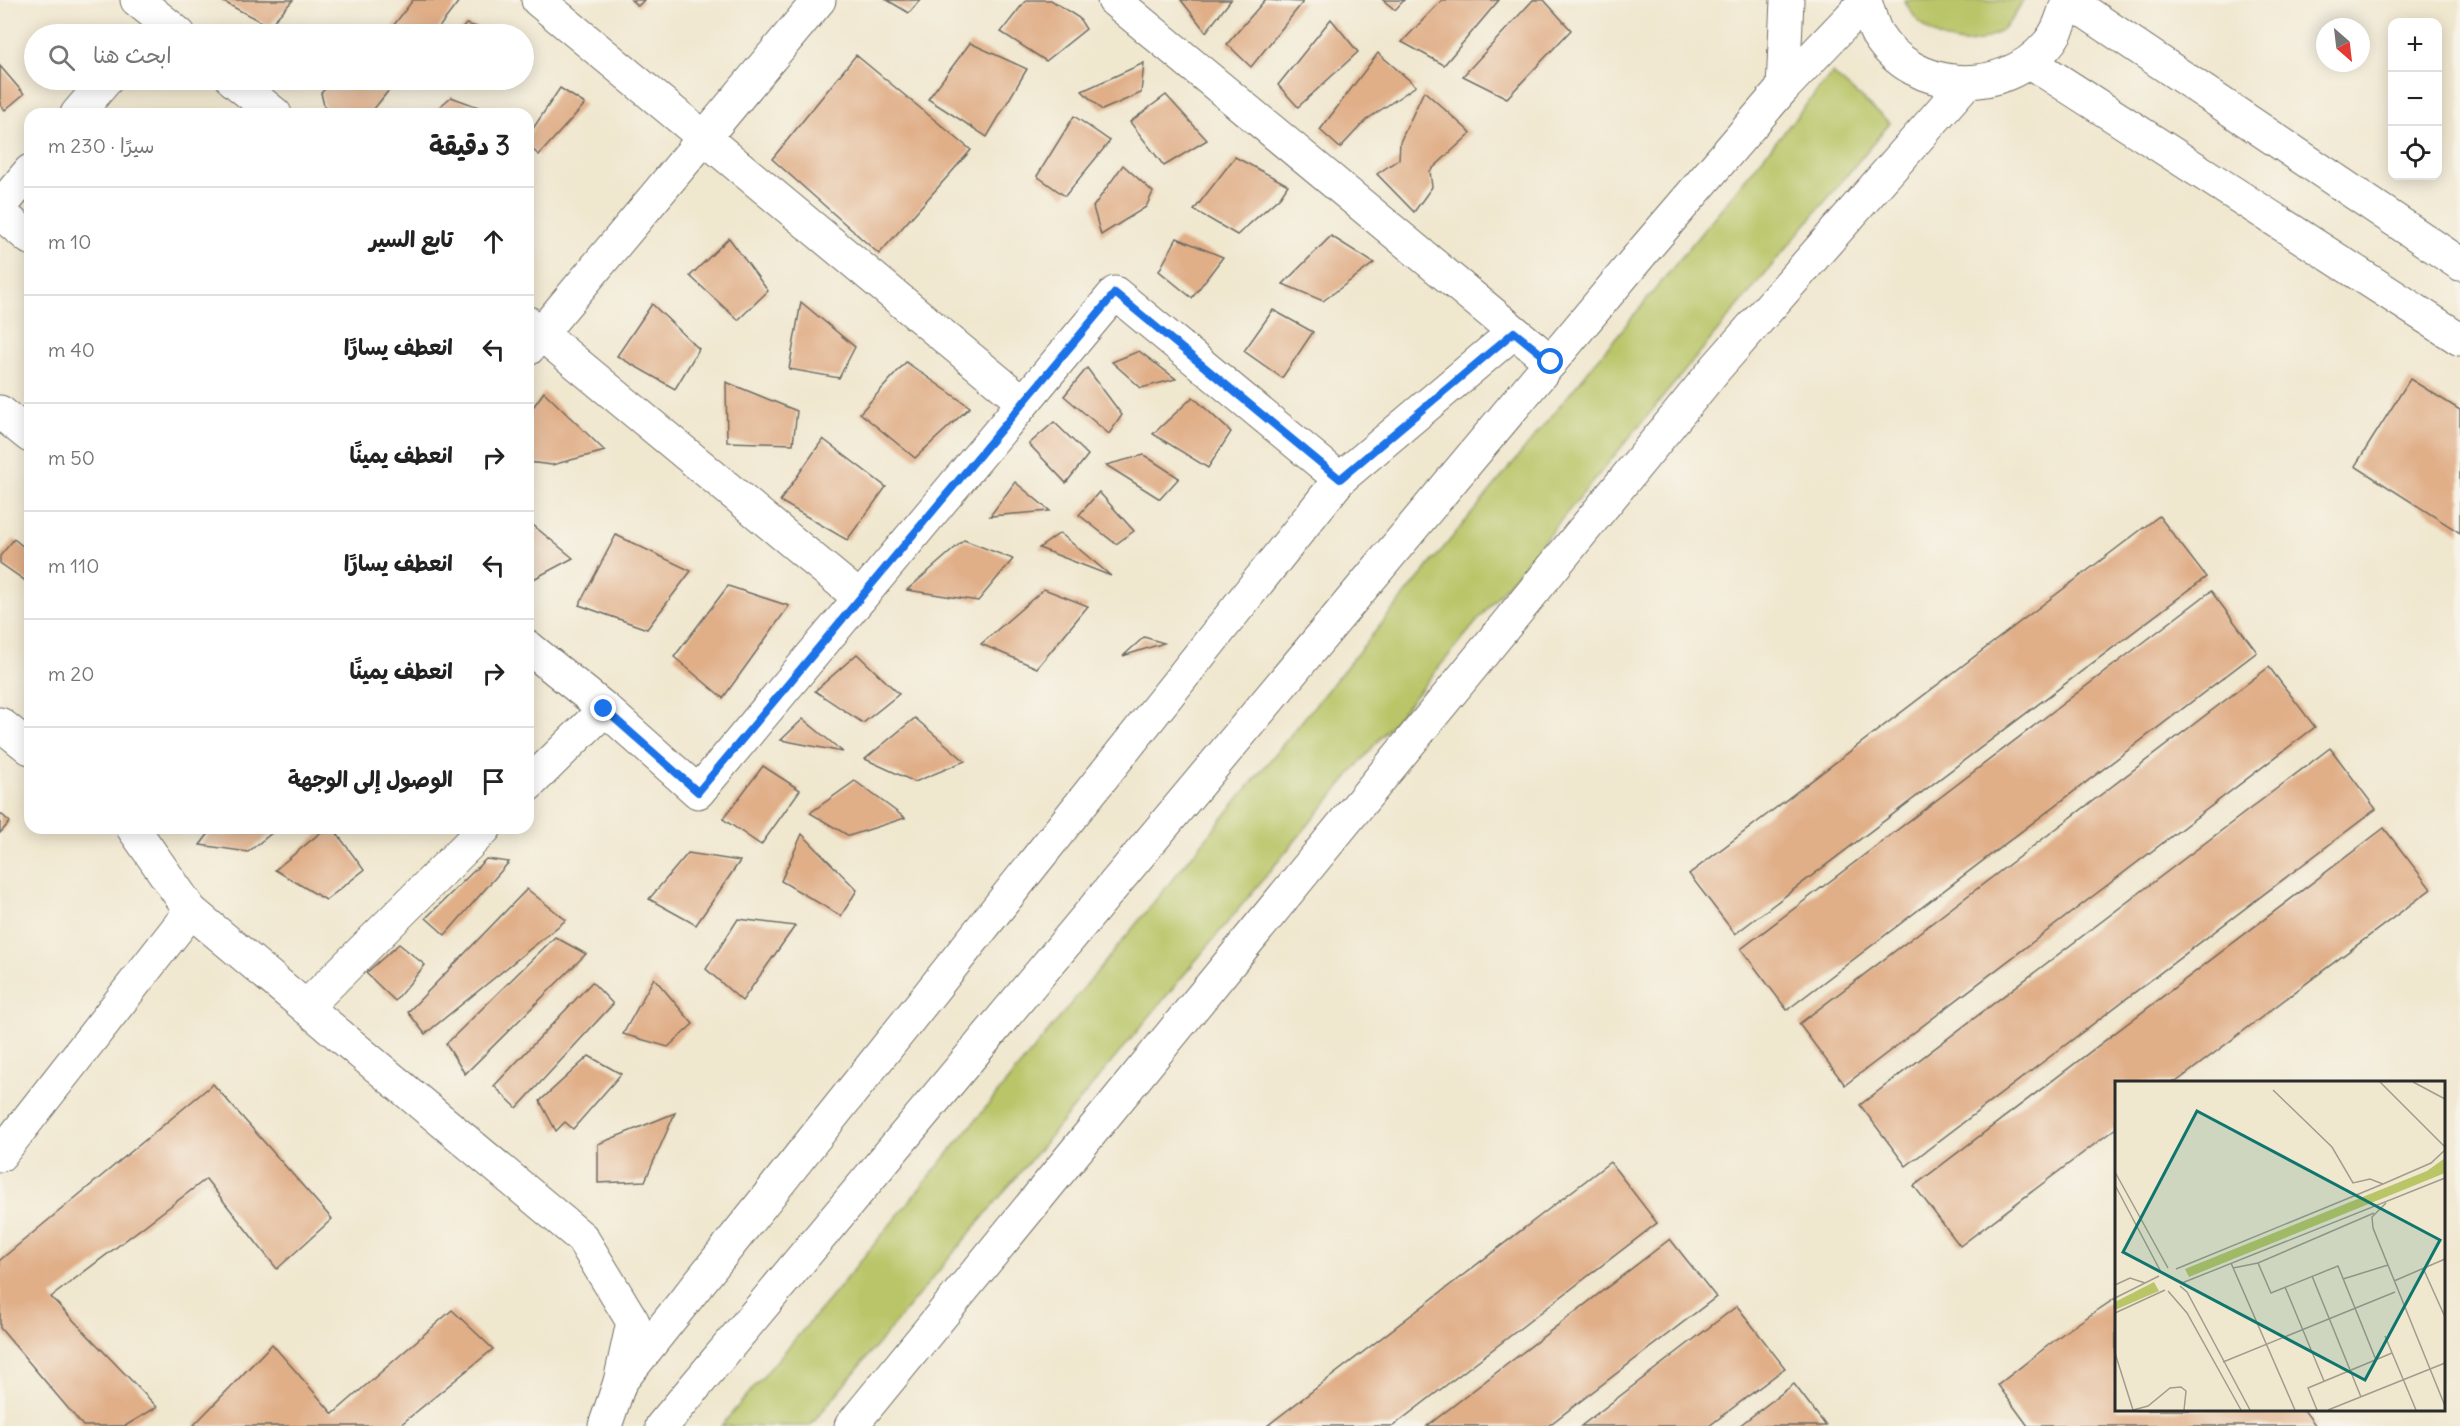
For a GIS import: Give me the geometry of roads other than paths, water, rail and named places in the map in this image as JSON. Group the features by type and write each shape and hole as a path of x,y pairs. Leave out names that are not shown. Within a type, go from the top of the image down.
{"street":[{"path":"538,0 1023,402"},
{"path":"534,334 704,138 819,0"},
{"path":"1114,0 1551,362"},
{"path":"1783,88 1787,0"},
{"path":"662,1426 1551,362 1783,88 1865,1 1877,34 1900,61 1931,77 1965,84 1999,78 2030,62 2052,38 2060,24 2068,0 2460,264"},
{"path":"2030,62 2460,339"},
{"path":"851,1426 1716,368 1965,84"},
{"path":"82,108 97,90"},
{"path":"245,90 268,108"},
{"path":"0,207 24,178"},
{"path":"0,213 24,233"},
{"path":"534,652 604,709 698,792 1115,293 1340,479"},
{"path":"620,1382 1340,479 1514,332"},
{"path":"534,338 860,598"},
{"path":"0,412 24,431"},
{"path":"534,779 604,709"},
{"path":"0,724 24,743"},
{"path":"137,834 191,911 582,1238 633,1322 620,1382 605,1426"},
{"path":"306,1007 479,834"},
{"path":"6,1138 191,911"}]}
